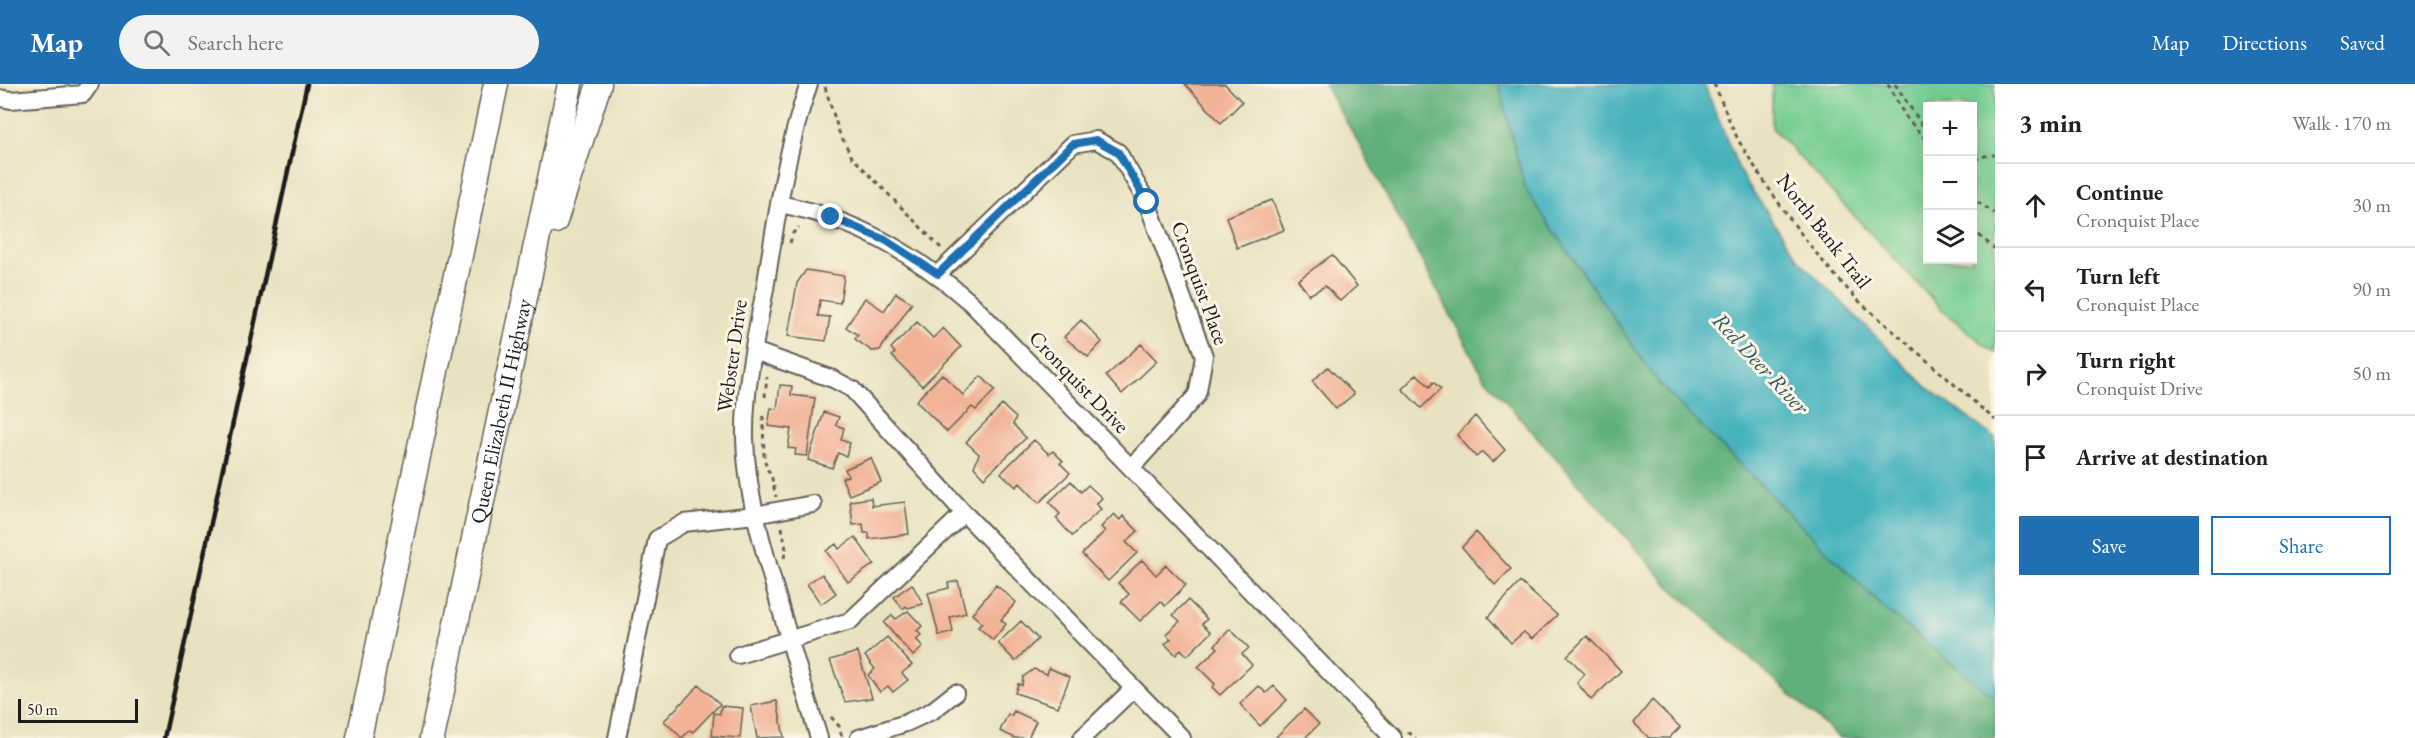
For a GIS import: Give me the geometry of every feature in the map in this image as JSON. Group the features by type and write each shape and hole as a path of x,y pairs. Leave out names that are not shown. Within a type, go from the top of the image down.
{"highway":[{"path":"359,738 496,84"},
{"name":"Queen Elizabeth II Highway","path":"432,738 570,84"},
{"path":"514,349 599,84"}],"street":[{"path":"779,204 794,129 809,84"},
{"path":"0,98 11,100 86,89"},
{"name":"Cronquist Place","path":"938,274 1073,144 1096,140 1118,152 1147,202 1204,360 1196,396 1131,468"},
{"name":"Cronquist Drive","path":"779,204 811,210 859,228 910,255 938,274 971,303 1394,738"},
{"name":"Webster Drive","path":"779,204 754,351 745,437 755,515 789,641 819,738"},
{"path":"754,351 833,379 852,389 964,513 1182,738"},
{"path":"617,738 657,539 684,523 755,515 813,504"},
{"path":"738,655 850,621 964,513"},
{"path":"1082,738 1133,689"},
{"path":"859,738 906,723 932,711 955,693"}],"path":[{"name":"North Bank Trail","path":"1714,84 1744,150 1772,192 1841,283 1995,420"},
{"path":"1888,84 1905,116 1923,136"},
{"path":"1895,84 1923,126"},
{"path":"1977,159 1995,155"},
{"path":"1977,201 1995,213"},
{"path":"1977,233 1995,249"},
{"path":"839,726 842,738"}],"green space":[{"path":"1324,84 1499,84 1525,189 1660,385 1888,612 1995,698 1995,738 1839,738 1669,586 1483,376 1357,140"},
{"path":"1772,84 1995,84 1995,353 1944,312 1772,128"}],"water":[{"name":"Red Deer River","path":"1499,84 1704,84 1741,174 1800,261 1927,387 1995,438 1995,698 1888,612 1660,385 1525,189"}],"building":[{"path":"1185,84 1225,84 1242,102 1221,123"},
{"path":"1272,200 1284,230 1237,248 1226,217"},
{"path":"1332,255 1357,286 1340,301 1325,286 1309,295 1298,280"},
{"path":"806,270 844,276 840,303 820,300 818,316 830,317 826,341 788,336 797,283"},
{"path":"896,293 912,303 880,350 872,351 855,339 858,335 846,327 865,298 884,311"},
{"path":"1081,320 1102,342 1088,357 1064,337"},
{"path":"917,322 933,338 943,328 961,347 922,386 892,356 895,353 891,348"},
{"path":"1141,344 1157,361 1122,394 1106,376"},
{"path":"1328,367 1354,394 1336,409 1312,381"},
{"path":"942,374 963,395 981,376 995,390 976,410 972,407 947,432 916,401"},
{"path":"1417,374 1430,387 1433,382 1441,389 1421,408 1402,389"},
{"path":"780,385 792,386 791,395 815,398 807,456 795,455 796,449 788,448 791,429 768,426 771,408 777,409"},
{"path":"1002,405 1016,418 1013,424 1026,438 984,478 974,467 979,454 966,442"},
{"path":"824,412 839,417 836,425 844,428 841,440 850,443 846,456 838,453 832,468 808,460"},
{"path":"1475,416 1505,450 1493,462 1482,452 1476,457 1457,435"},
{"path":"1034,440 1049,454 1053,451 1070,473 1039,503 1020,483 1016,487 1001,473"},
{"path":"871,458 881,482 849,495 842,478 848,476 845,469"},
{"path":"1071,481 1081,492 1088,485 1102,498 1096,504 1101,509 1072,536 1056,518 1060,514 1049,502"},
{"path":"871,498 872,506 905,502 909,534 869,539 869,533 864,533 863,524 853,525 850,501"},
{"path":"1114,514 1120,520 1123,516 1138,531 1126,542 1137,553 1108,581 1082,554 1105,531 1101,527"},
{"path":"1476,532 1511,569 1495,585 1462,547"},
{"path":"855,537 874,564 848,582 826,551 836,544 839,549"},
{"path":"1142,560 1156,575 1166,565 1186,585 1165,606 1161,601 1140,621 1121,602 1129,594 1118,583"},
{"path":"822,574 836,593 821,604 807,584"},
{"path":"958,581 966,613 950,617 953,632 939,636 928,593 949,588 948,583"},
{"path":"1520,582 1557,615 1532,639 1524,632 1511,643 1488,617"},
{"path":"912,584 923,604 908,608 906,606 903,609 894,597"},
{"path":"996,585 1016,602 1001,620 1006,624 993,640 978,627 982,623 972,614"},
{"path":"1188,600 1207,619 1202,624 1211,632 1187,656 1181,649 1176,655 1165,644 1171,639 1166,634 1180,621 1173,615"},
{"path":"908,611 922,626 917,631 921,635 916,639 923,647 913,656 884,623 892,615 896,619"},
{"path":"1021,621 1038,639 1015,661 998,643"},
{"path":"1230,629 1249,648 1242,654 1252,665 1220,695 1212,687 1215,684 1198,667 1218,648 1215,645"},
{"path":"1587,636 1621,671 1591,700 1577,683 1585,674 1567,656"},
{"path":"887,637 912,665 902,673 908,680 893,692 888,686 880,692 868,675 875,669 865,656"},
{"path":"858,652 872,698 845,702 830,660"},
{"path":"1049,668 1070,677 1058,707 1015,693 1018,684 1022,685 1023,677 1034,669 1047,674"},
{"path":"699,685 720,704 693,732 690,730 682,738 664,721"},
{"path":"1259,686 1266,693 1274,686 1287,700 1260,726 1240,704"},
{"path":"1652,700 1680,727 1669,738 1649,738 1634,723"},
{"path":"777,701 784,737 757,738 751,706"},
{"path":"721,706 743,708 740,738 712,736 714,713 720,714"},
{"path":"1304,709 1319,724 1305,738 1275,738"},
{"path":"1014,711 1036,721 1028,738 1015,738 1000,731 1008,714 1011,716"}],"railway":[{"path":"164,738 307,84"}],"route":[{"path":"831,217 885,240 938,274 1073,144 1096,140 1118,152 1147,202"}]}
